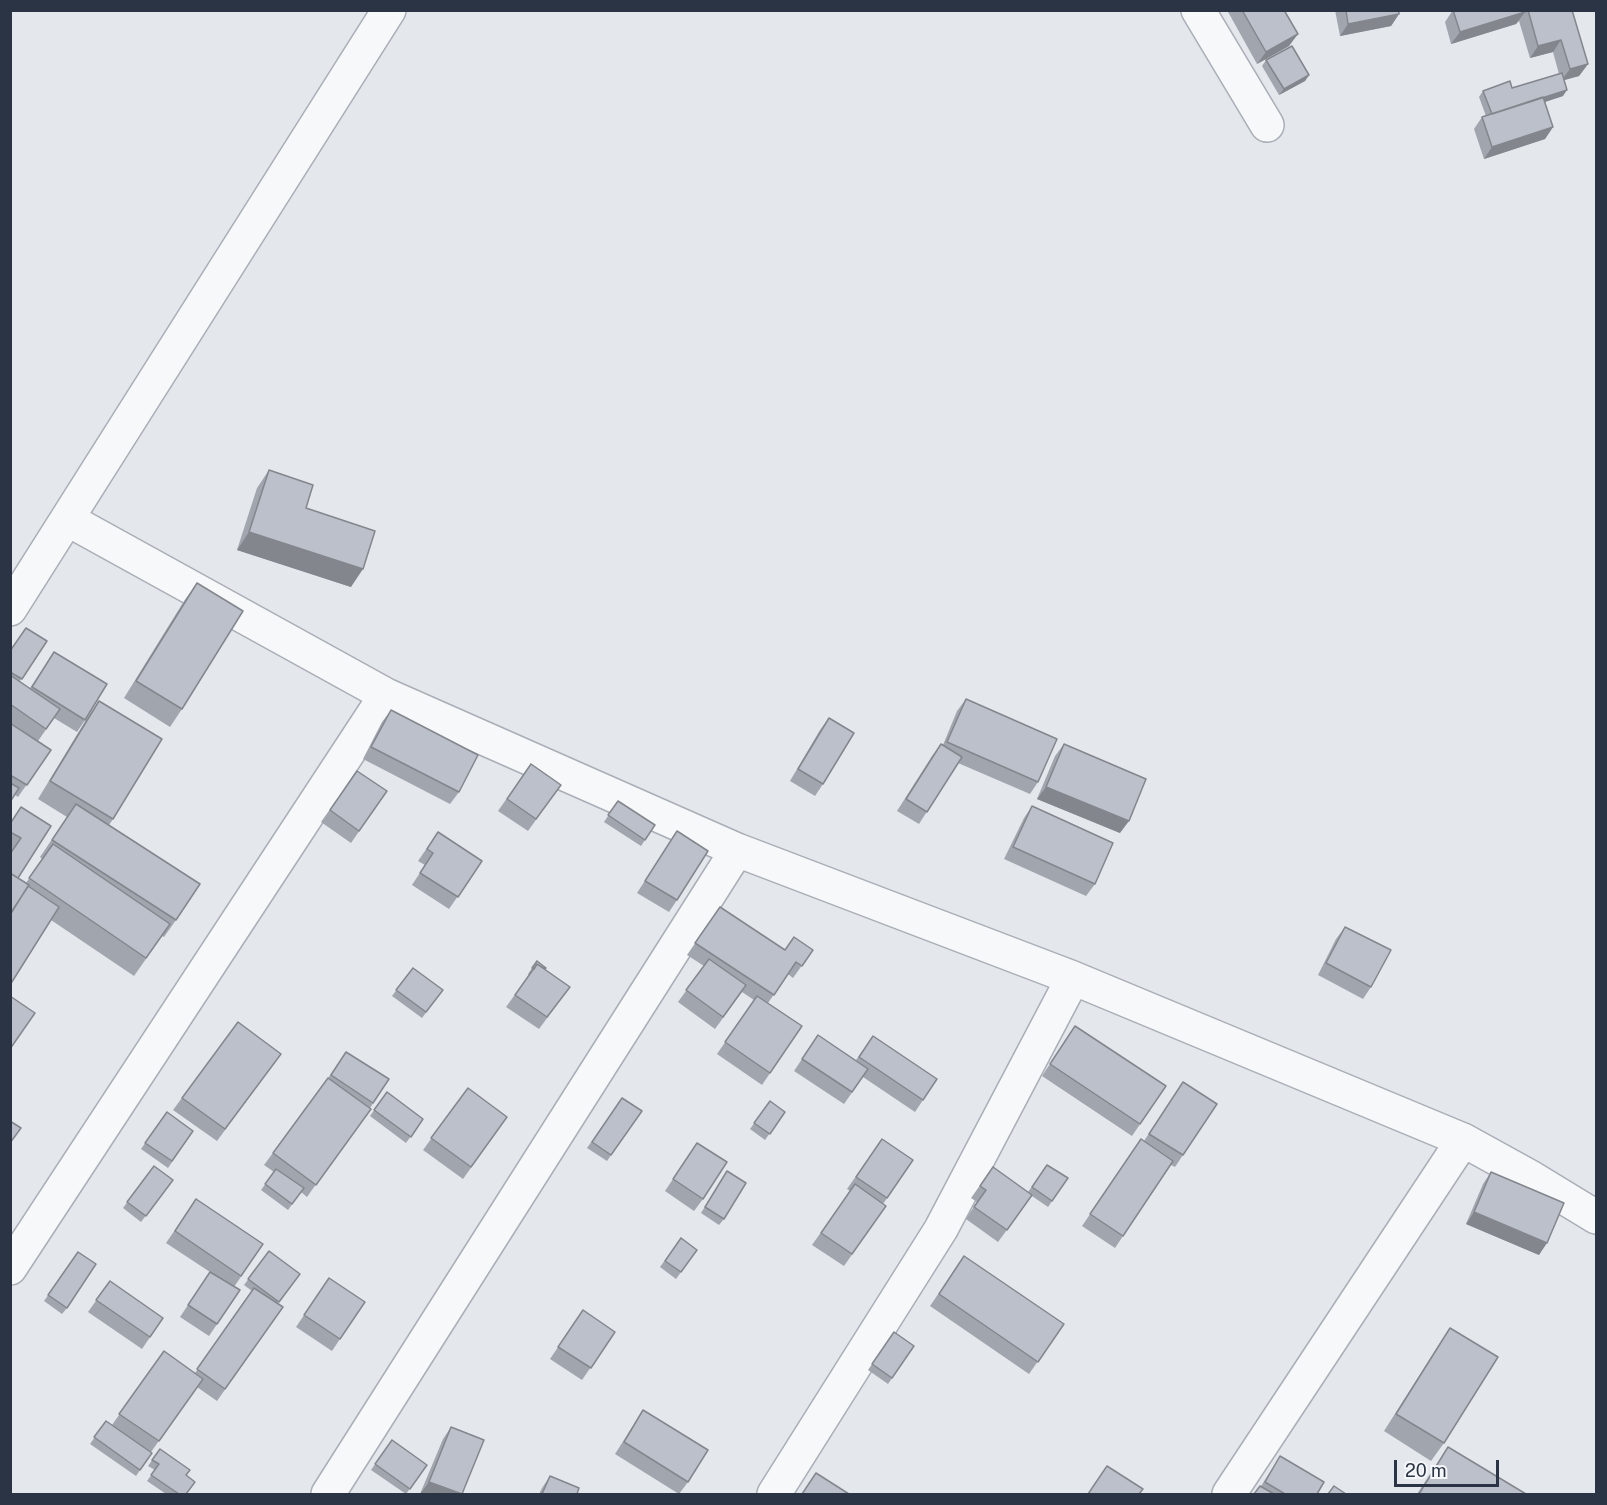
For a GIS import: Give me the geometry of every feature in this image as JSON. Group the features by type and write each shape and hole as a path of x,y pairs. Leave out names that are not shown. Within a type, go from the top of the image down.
{"street":[{"path":"10,609 389,10"},
{"path":"1198,10 1267,125"},
{"path":"67,519 386,694 737,850 1073,978 1463,1140 1596,1217"},
{"path":"10,1268 386,694"},
{"path":"328,1494 737,850"},
{"path":"774,1494 941,1229 1073,978"},
{"path":"1229,1494 1463,1140"}],"building":[{"path":"1242,10 1284,10 1298,34 1266,52"},
{"path":"1346,10 1399,10 1399,14 1348,24"},
{"path":"1453,10 1524,10 1525,12 1460,32"},
{"path":"1528,10 1572,10 1588,64 1570,69 1561,40 1538,46"},
{"path":"1292,46 1309,75 1284,89 1266,60"},
{"path":"1562,73 1567,90 1492,114 1483,91 1510,81 1512,88"},
{"path":"1543,97 1553,127 1492,147 1482,117"},
{"path":"269,470 313,485 306,508 375,531 363,569 249,532"},
{"path":"197,583 243,611 182,709 136,681"},
{"path":"26,628 47,641 22,679 10,672 10,651"},
{"path":"54,652 107,684 85,720 32,687"},
{"path":"10,675 60,709 46,729 10,704"},
{"path":"966,699 1057,739 1038,782 947,742"},
{"path":"99,701 162,739 113,819 50,781"},
{"path":"391,710 478,755 459,792 371,747"},
{"path":"829,718 854,733 823,784 798,769"},
{"path":"10,723 51,750 27,785 10,775"},
{"path":"941,744 962,757 927,812 906,799"},
{"path":"1064,744 1146,779 1129,821 1046,787"},
{"path":"531,764 561,785 536,819 507,799"},
{"path":"357,771 387,791 359,831 330,810"},
{"path":"10,783 19,788 10,802"},
{"path":"618,801 655,825 645,840 608,815"},
{"path":"76,804 200,884 176,920 52,840"},
{"path":"1032,806 1113,843 1095,884 1013,847"},
{"path":"21,807 51,826 18,878 10,873 10,854 21,838 10,832 10,824"},
{"path":"677,831 708,851 677,900 645,881"},
{"path":"438,832 482,861 458,897 420,873 433,853 427,849"},
{"path":"53,844 170,924 146,958 29,878"},
{"path":"10,873 29,885 10,914"},
{"path":"28,886 59,907 10,985 10,915"},
{"path":"720,907 785,950 794,937 813,950 802,966 796,962 774,995 695,943"},
{"path":"1345,927 1391,950 1371,987 1326,963"},
{"path":"709,959 746,985 723,1017 686,990"},
{"path":"537,961 546,968 537,964 534,969 532,968"},
{"path":"537,964 570,987 547,1017 515,995"},
{"path":"413,968 443,990 426,1012 396,990"},
{"path":"10,996 35,1013 10,1049"},
{"path":"757,996 802,1026 770,1073 725,1042"},
{"path":"238,1022 281,1054 225,1129 182,1098"},
{"path":"1075,1026 1166,1086 1140,1124 1050,1064"},
{"path":"818,1035 868,1069 852,1092 802,1059"},
{"path":"873,1036 937,1079 923,1100 859,1057"},
{"path":"346,1052 389,1079 373,1103 331,1075"},
{"path":"328,1078 371,1109 316,1185 273,1153"},
{"path":"1183,1082 1217,1104 1183,1155 1149,1134"},
{"path":"468,1088 507,1117 471,1167 431,1138"},
{"path":"387,1092 423,1119 411,1137 374,1110"},
{"path":"622,1098 642,1111 611,1155 592,1142"},
{"path":"770,1101 785,1112 770,1134 754,1123"},
{"path":"167,1112 193,1131 172,1161 145,1143"},
{"path":"10,1121 21,1128 10,1143"},
{"path":"882,1139 913,1160 887,1198 856,1177"},
{"path":"1141,1139 1173,1161 1123,1236 1090,1214"},
{"path":"697,1143 727,1162 703,1199 673,1179"},
{"path":"1047,1165 1068,1178 1052,1201 1032,1187"},
{"path":"154,1166 173,1180 146,1216 127,1202"},
{"path":"993,1167 1032,1195 1007,1230 974,1207 986,1190 980,1186"},
{"path":"276,1169 304,1188 292,1204 265,1184"},
{"path":"727,1171 746,1183 724,1219 705,1207"},
{"path":"1491,1172 1564,1203 1547,1243 1474,1212"},
{"path":"855,1184 886,1206 852,1254 821,1233"},
{"path":"196,1199 263,1244 241,1276 175,1231"},
{"path":"681,1238 697,1250 681,1272 665,1261"},
{"path":"269,1251 300,1274 279,1302 248,1279"},
{"path":"78,1252 96,1264 67,1308 48,1295"},
{"path":"964,1256 1064,1324 1038,1362 939,1294"},
{"path":"210,1272 240,1290 217,1324 188,1305"},
{"path":"329,1278 365,1302 340,1339 304,1315"},
{"path":"110,1281 163,1318 150,1337 96,1300"},
{"path":"254,1288 283,1307 225,1389 197,1369"},
{"path":"583,1310 615,1332 591,1368 558,1347"},
{"path":"1450,1328 1498,1357 1444,1443 1396,1414"},
{"path":"894,1332 914,1346 892,1378 872,1364"},
{"path":"164,1351 203,1379 159,1441 119,1414"},
{"path":"643,1410 708,1450 688,1482 624,1442"},
{"path":"106,1421 152,1453 140,1470 94,1437"},
{"path":"451,1427 484,1440 462,1494 429,1482"},
{"path":"392,1440 427,1465 410,1489 375,1464"},
{"path":"1448,1447 1526,1494 1419,1494"},
{"path":"160,1449 190,1470 186,1475 195,1482 186,1494 179,1494 151,1475 159,1464 152,1460"},
{"path":"1280,1456 1324,1482 1317,1494 1285,1494 1265,1482"},
{"path":"1107,1466 1143,1489 1139,1494 1088,1494"},
{"path":"816,1473 849,1494 802,1494"},
{"path":"550,1476 579,1488 577,1494 542,1494"},
{"path":"1260,1486 1274,1494 1254,1494"},
{"path":"1334,1486 1346,1494 1328,1494"}]}
